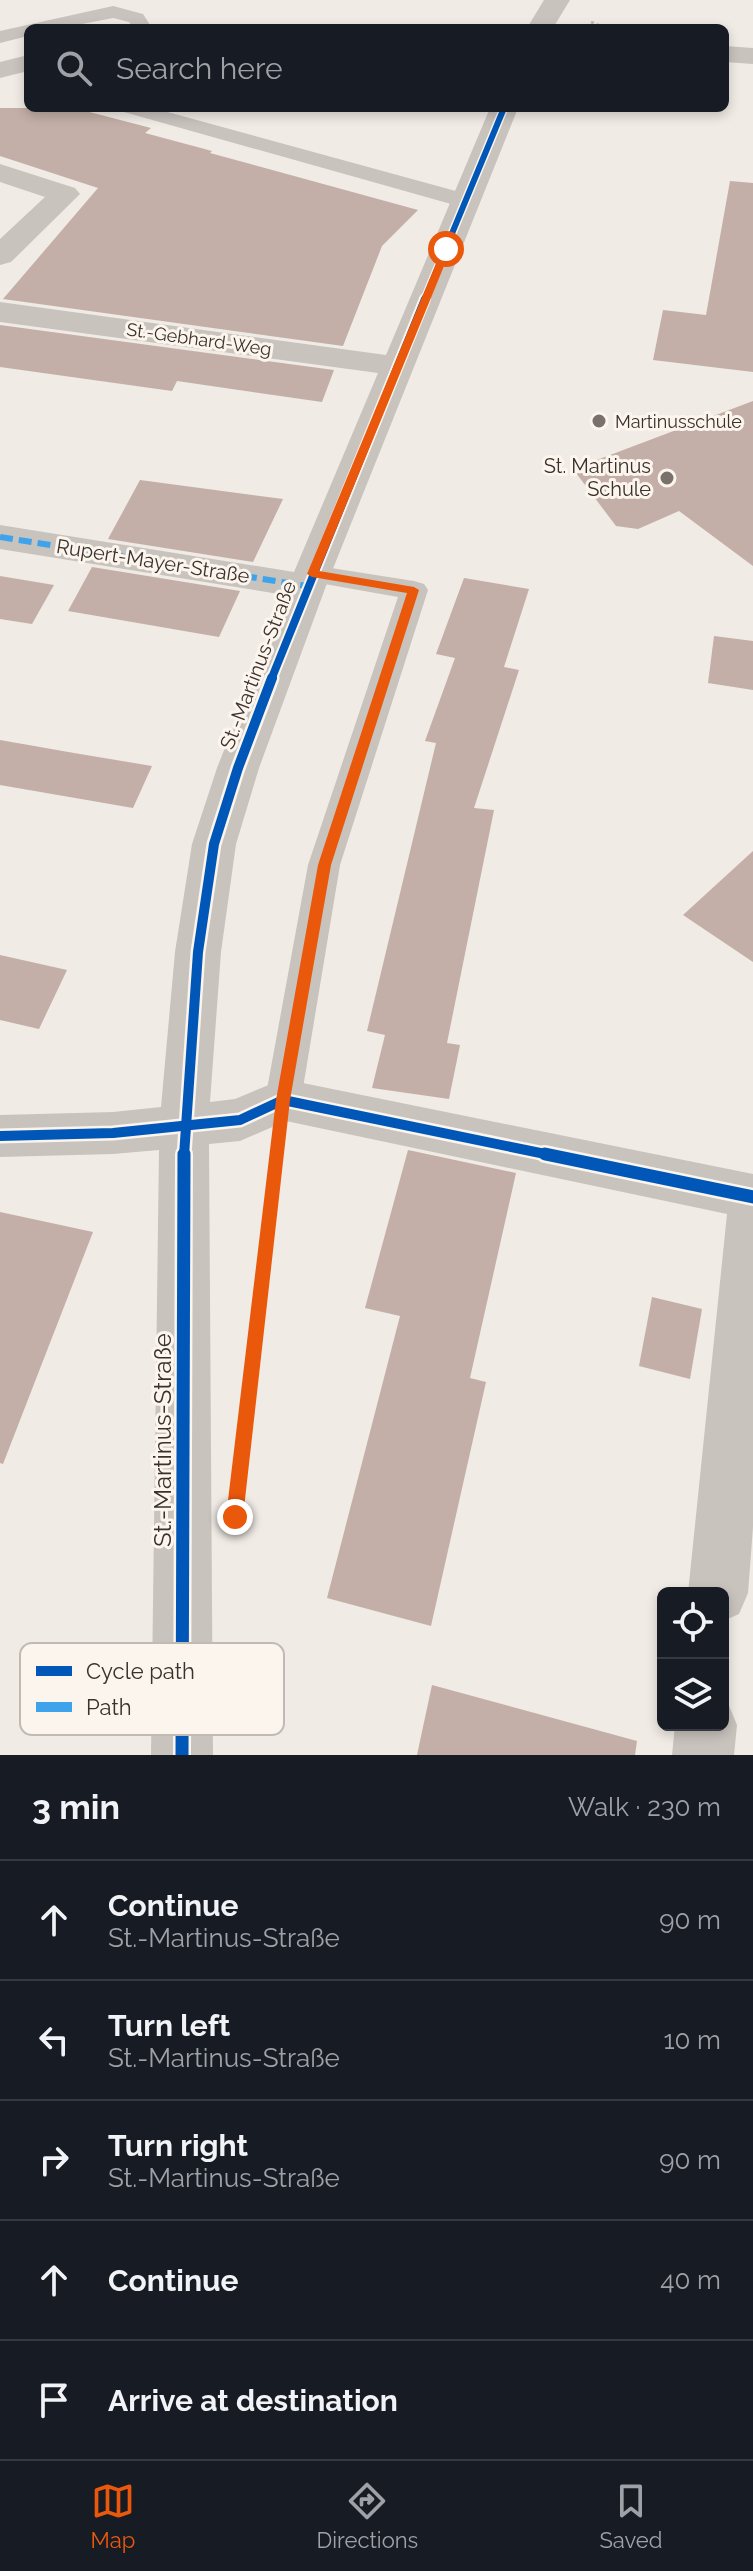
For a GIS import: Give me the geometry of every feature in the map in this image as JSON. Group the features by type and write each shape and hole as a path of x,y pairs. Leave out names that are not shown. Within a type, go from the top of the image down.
{"street":[{"path":"542,24 557,0"},
{"path":"729,54 753,56"},
{"path":"0,70 24,64"},
{"name":"St.-Martinus-Straße","path":"182,1643 184,1125 198,952 214,844 238,768 310,580 502,112"},
{"path":"0,173 65,194 0,256"},
{"name":"St.-Gebhard-Weg","path":"0,312 398,366"},
{"name":"Rupert-Mayer-Straße","path":"0,537 310,580"},
{"path":"0,1136 113,1133 240,1120 283,1100 753,1197"},
{"path":"719,1587 753,1209"},
{"path":"703,1755 705,1731"},
{"name":"St.-Martinus-Straße","path":"182,1735 182,1755"}],"lane":[{"path":"54,24 113,12 136,18 140,24"},
{"path":"0,37 24,31"},
{"path":"145,112 466,201"},
{"name":"St.-Martinus-Straße","path":"283,1100 324,865 414,590 310,580"}],"path":[{"path":"242,1455 283,1100"}],"building":[{"path":"0,108 24,108 24,112 89,112 151,128 145,133 212,151 210,153 418,210 382,246 343,346 3,299 98,188 0,156"},
{"path":"730,181 753,183 753,372 653,360 663,310 706,315"},
{"path":"0,325 334,370 322,402 177,381 172,391 0,367"},
{"name":"St. Martinus Schule","path":"753,401 753,566 679,511 638,529 616,526 573,469"},
{"path":"140,480 283,499 253,562 108,539"},
{"path":"92,567 240,591 219,637 68,611"},
{"path":"0,576 54,585 32,624 0,619"},
{"path":"464,578 529,589 504,667 519,670 474,808 494,810 447,1043 460,1045 449,1099 372,1088 385,1035 367,1031 436,743 425,741 455,658 436,654"},
{"path":"714,636 753,641 753,690 708,683"},
{"path":"0,740 152,766 133,808 0,785"},
{"path":"753,851 753,962 683,915"},
{"path":"0,955 67,970 39,1029 0,1020"},
{"path":"408,1150 516,1173 470,1378 486,1382 431,1626 327,1598 400,1316 365,1308"},
{"path":"0,1212 93,1232 3,1464 0,1463"},
{"path":"652,1297 702,1309 690,1379 639,1366"},
{"path":"432,1685 637,1741 635,1755 417,1755"}],"marked path":[{"path":"0,537 307,586"}],"cycle path":[{"path":"182,1643 184,1125 198,952 214,844 238,768 307,586 502,112"},
{"path":"0,1136 113,1133 240,1120 283,1100 753,1197"},
{"path":"182,1735 182,1755"}],"place":[{"name":"Martinusschule","path":"599,421"},
{"name":"St. Martinus Schule","path":"667,478"}],"route":[{"path":"235,1517 283,1100 324,865 414,590 312,574 446,249"}]}
